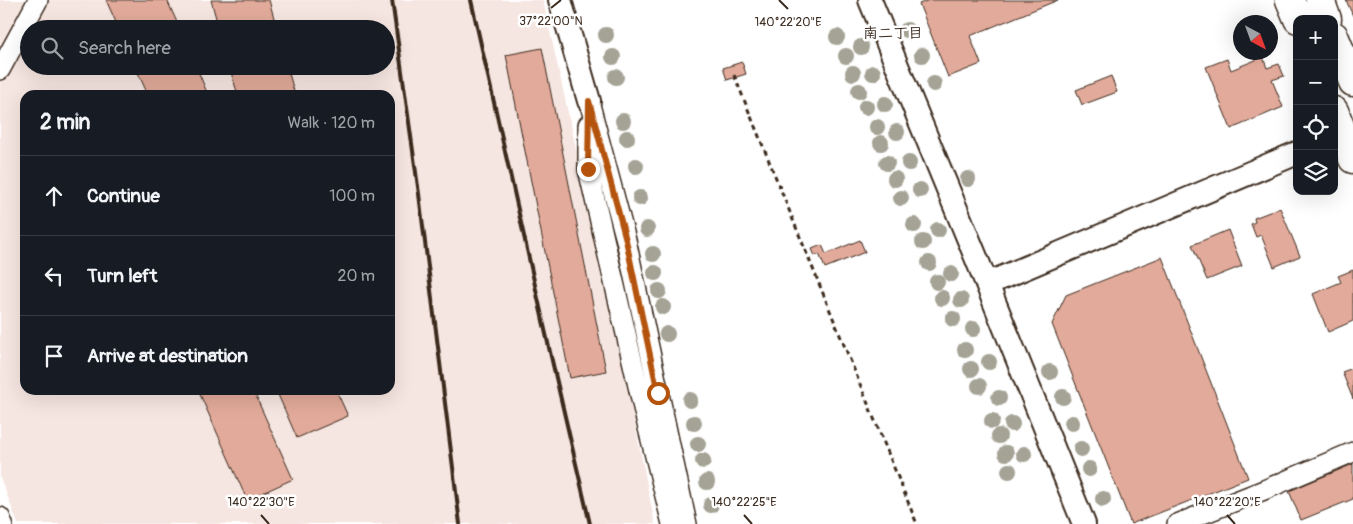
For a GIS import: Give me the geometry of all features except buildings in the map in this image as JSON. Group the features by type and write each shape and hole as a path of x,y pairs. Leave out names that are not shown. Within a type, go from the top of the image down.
{"main road":[{"path":"1290,0 1296,15"},
{"path":"1320,0 1326,15"},
{"path":"1338,46 1353,82"}],"street":[{"path":"27,20 38,0"},
{"path":"560,0 626,240 686,524"},
{"path":"870,0 1084,524"},
{"path":"0,70 20,33"},
{"path":"589,101 588,169 672,524"},
{"path":"987,284 1293,156"},
{"path":"1177,524 1353,452"},
{"path":"0,517 2,524"}],"path":[{"path":"734,75 918,524"}],"shaded area":[{"path":"0,0 543,0 609,296 655,524 18,524 0,477"}],"railway":[{"path":"392,0 395,20"},
{"path":"471,0 590,524"},
{"path":"395,22 419,194 460,524"}],"district":[{"name":"南二丁目","path":"893,33"}],"route":[{"path":"588,169 589,101 626,240 658,393"}]}
